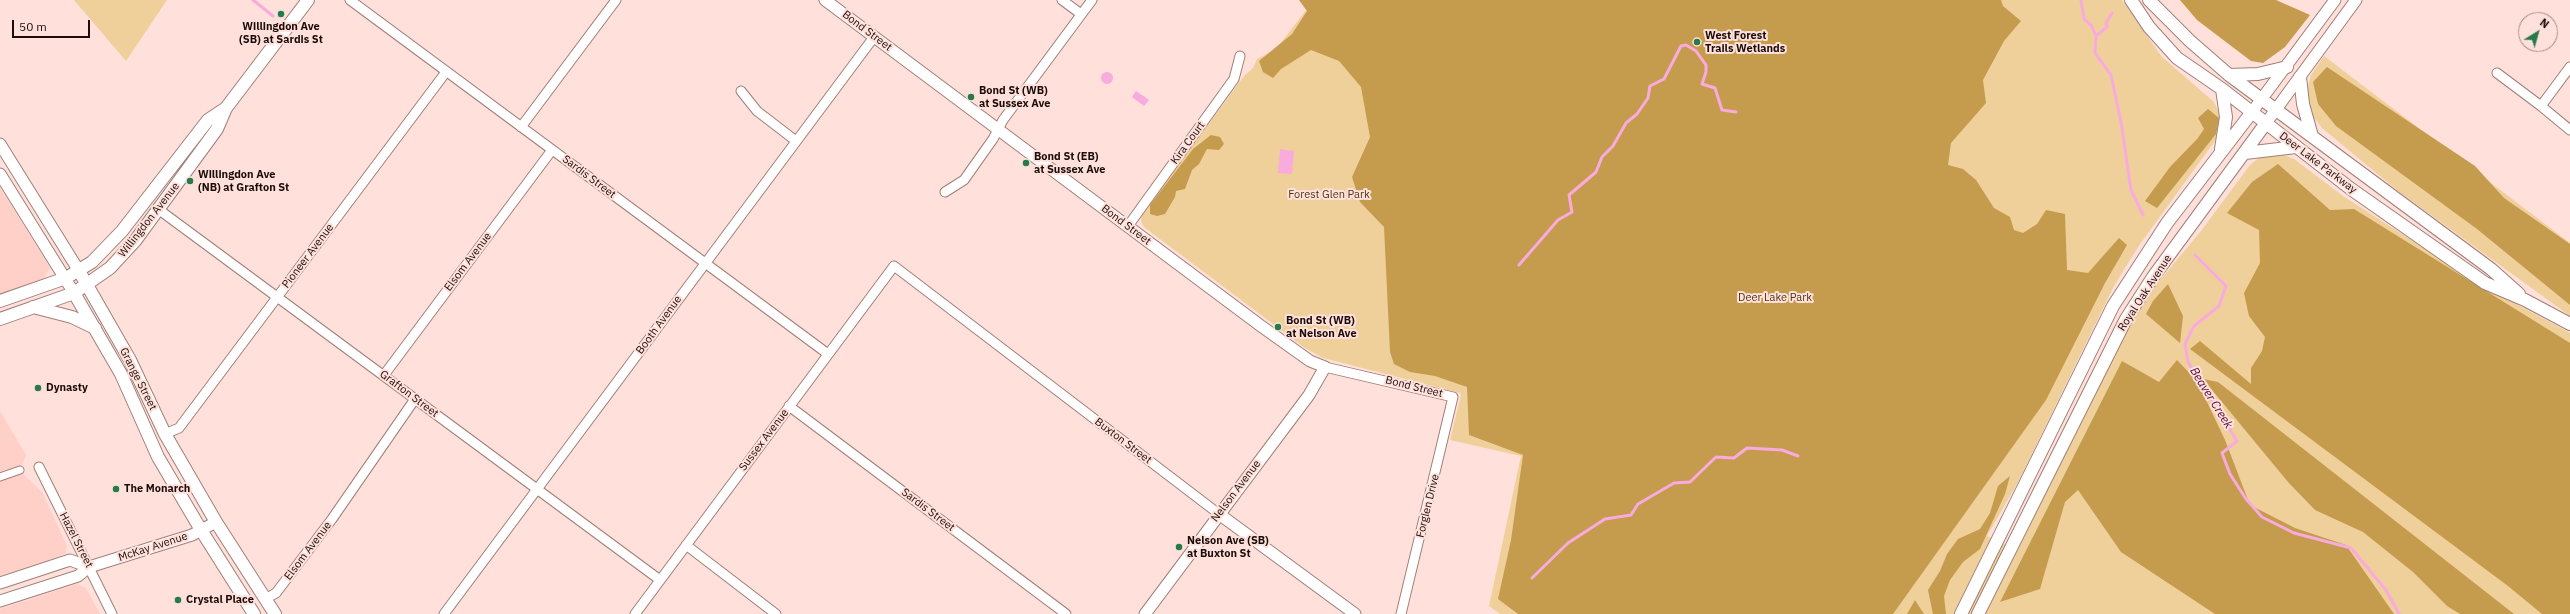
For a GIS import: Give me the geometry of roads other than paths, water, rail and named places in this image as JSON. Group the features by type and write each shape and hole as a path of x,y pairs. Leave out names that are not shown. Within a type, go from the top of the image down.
{"main road":[{"name":"Willingdon Avenue","path":"0,319 74,293 87,285 120,258 217,129 226,108 308,0"},
{"name":"Deer Lake Parkway","path":"2131,0 2149,27 2173,53 2222,88 2266,124 2351,189 2485,283 2525,300 2570,324"},
{"name":"Deer Lake Parkway","path":"2149,0 2190,41 2229,75 2491,270 2525,300"},
{"path":"2229,75 2258,74 2287,67"},
{"path":"2300,77 2303,104 2312,136"},
{"path":"2221,150 2226,117 2222,88"},
{"name":"Willingdon Avenue","path":"0,301 66,278 79,271 110,246 208,120 226,108"},
{"name":"Royal Oak Avenue","path":"1961,614 2113,306 2167,223 2221,150 2252,112"},
{"name":"Royal Oak Avenue","path":"1978,614 2010,547 2050,474 2126,319 2153,277 2266,124"},
{"path":"2245,153 2296,147"},
{"name":"Grange Street","path":"79,271 130,360 165,434 216,522 275,614"},
{"name":"Grange Street","path":"74,293 121,374 158,457 201,530 254,614"},
{"path":"33,307 72,317 95,328"}],"street":[{"name":"Sardis Street","path":"350,0 828,354"},
{"path":"521,127 616,0"},
{"name":"Bond Street","path":"825,0 1304,357 1325,367 1453,397"},
{"path":"1062,0 1082,14"},
{"path":"945,192 964,180 998,130 1003,120 1092,0"},
{"name":"Royal Oak Avenue","path":"2252,112 2287,67 2335,0"},
{"name":"Royal Oak Avenue","path":"2266,124 2356,0"},
{"name":"Booth Avenue","path":"444,614 874,36"},
{"name":"Kira Court","path":"1128,226 1234,78 1240,56"},
{"path":"2541,106 2570,67"},
{"name":"Pioneer Avenue","path":"165,434 179,428 446,72"},
{"path":"2497,73 2570,130"},
{"path":"741,91 756,111 796,141"},
{"name":"Grange Street","path":"0,144 79,271"},
{"name":"Elsom Avenue","path":"384,375 552,150"},
{"name":"Grange Street","path":"0,174 74,293"},
{"name":"Grafton Street","path":"158,209 660,580"},
{"name":"Sussex Avenue","path":"635,614 894,266"},
{"name":"Buxton Street","path":"894,266 1219,514 1355,614"},
{"name":"Nelson Avenue","path":"1144,614 1308,395 1325,367"},
{"name":"Forglen Drive","path":"1401,614 1453,397"},
{"name":"Elsom Avenue","path":"265,599 276,593 332,519 415,399"},
{"name":"Sardis Street","path":"790,406 1066,614"},
{"name":"Hazel Street","path":"39,467 112,614"},
{"path":"0,477 20,470"},
{"name":"McKay Avenue","path":"0,601 78,576 89,567 201,530 216,522"},
{"path":"686,546 776,614"},
{"path":"0,583 70,560 89,567"}],"waterway":[{"path":"253,0 273,16"},
{"name":"Beaver Creek","path":"2081,0 2084,19 2091,25 2096,36 2095,53 2111,75 2121,122 2131,190 2143,215"},
{"path":"2096,36 2107,27 2106,23 2112,13"},
{"path":"1519,265 1558,220 1572,212 1569,195 1596,172 1602,157 1613,146 1626,123 1637,114 1648,98 1650,86 1664,79 1681,46 1686,45 1696,51 1706,65 1706,72 1702,84 1715,88 1722,110 1736,112"},
{"name":"Beaver Creek","path":"2195,255 2226,286 2219,306 2194,326 2185,344 2188,362 2237,441 2222,453 2230,474 2246,499 2262,517 2294,533 2351,548 2386,590 2399,614"},
{"path":"1532,578 1568,543 1605,519 1631,515 1638,504 1674,483 1690,482 1716,457 1734,458 1747,448 1782,450 1798,456"}],"place":[{"name":"Willingdon Ave (SB) at Sardis St","path":"281,14"},
{"name":"West Forest Trails Wetlands","path":"1697,42"},
{"name":"Bond St (WB) at Sussex Ave","path":"971,97"},
{"name":"Bond St (EB) at Sussex Ave","path":"1026,163"},
{"name":"Willingdon Ave (NB) at Grafton St","path":"190,181"},
{"name":"Bond St (WB) at Nelson Ave","path":"1278,327"},
{"name":"Dynasty","path":"38,388"},
{"name":"The Monarch","path":"116,489"},
{"name":"Nelson Ave (SB) at Buxton St","path":"1179,547"},
{"name":"Crystal Place","path":"178,600"}],"park label":[{"name":"Forest Glen Park","path":"1329,195"},
{"name":"Deer Lake Park","path":"1775,298"}]}
